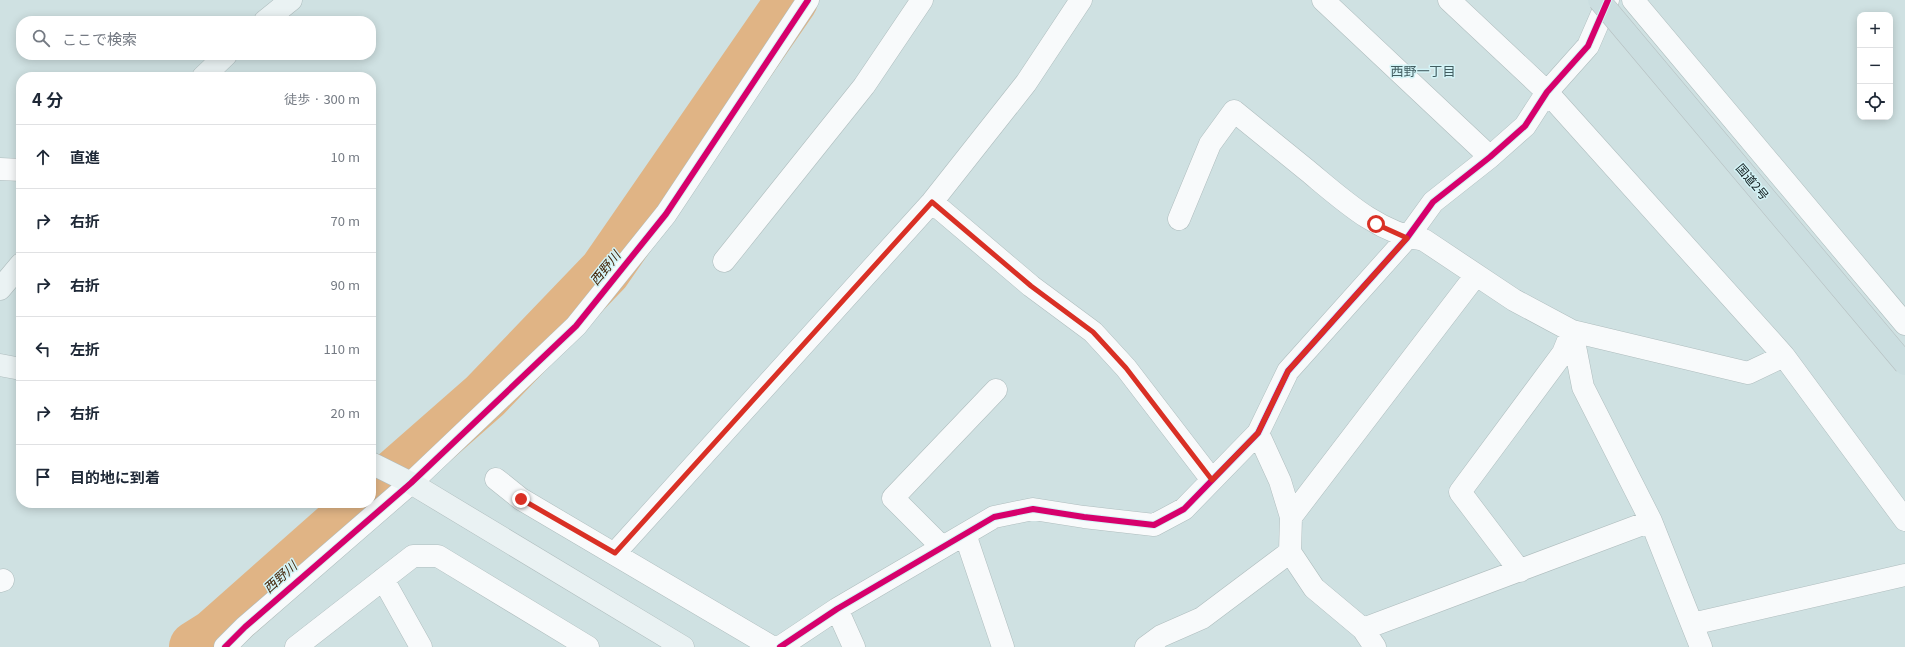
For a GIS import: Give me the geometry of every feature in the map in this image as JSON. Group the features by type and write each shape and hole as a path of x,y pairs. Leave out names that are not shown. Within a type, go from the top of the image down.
{"highway":[{"name":"国道2号","path":"1599,0 1905,364"}],"street":[{"path":"271,16 291,0"},
{"path":"225,647 245,627 410,483 576,326 666,214 808,0"},
{"path":"724,261 864,86 922,0"},
{"path":"615,553 932,202 1026,83 1081,0"},
{"path":"1323,0 1490,157"},
{"path":"1449,0 1547,92 1784,356 1904,518"},
{"path":"780,647 838,609 994,517 1033,509 1084,518 1154,525 1184,509 1258,433 1288,371 1407,238 1433,202 1490,157 1525,126 1547,92 1588,46 1608,0"},
{"path":"1633,0 1905,324"},
{"path":"208,72 221,60"},
{"path":"1179,219 1210,144 1234,111 1353,208 1376,224 1407,238 1424,240 1514,300 1572,331 1748,373 1784,356"},
{"path":"0,168 16,170"},
{"path":"932,202 1031,286 1093,332 1126,368 1212,480"},
{"path":"0,289 16,270"},
{"path":"1291,517 1476,275"},
{"path":"1572,331 1570,353 1583,387 1651,521 1701,647"},
{"path":"1520,571 1460,492 1570,353"},
{"path":"0,365 16,368"},
{"path":"942,547 893,498 996,390"},
{"path":"1258,433 1280,481 1291,517 1290,552 1314,588 1369,638 1520,571 1651,521"},
{"path":"376,466 410,483 683,647"},
{"path":"496,479 521,499 615,553 772,647"},
{"path":"965,534 1003,647"},
{"path":"1146,647 1161,636 1202,618 1290,552"},
{"path":"296,647 413,556 438,556 588,647"},
{"path":"1692,624 1905,575"},
{"path":"383,579 421,647"},
{"path":"838,609 854,647"}],"waterway":[{"name":"西野川","path":"376,492 485,396 605,271 792,0"},
{"name":"西野川","path":"195,647 214,635 357,508"}],"cycle path":[{"path":"225,647 245,627 411,483 576,326 666,214 808,0"},
{"path":"780,647 837,609 994,517 1033,509 1084,517 1154,525 1184,509 1258,433 1288,371 1407,238 1433,202 1490,157 1525,126 1547,92 1588,46 1608,0"}],"district":[{"name":"西野一丁目","path":"1423,71"}],"route":[{"path":"521,499 615,553 932,202 1031,286 1093,332 1126,368 1212,480 1258,433 1288,371 1407,238 1376,224"}]}
